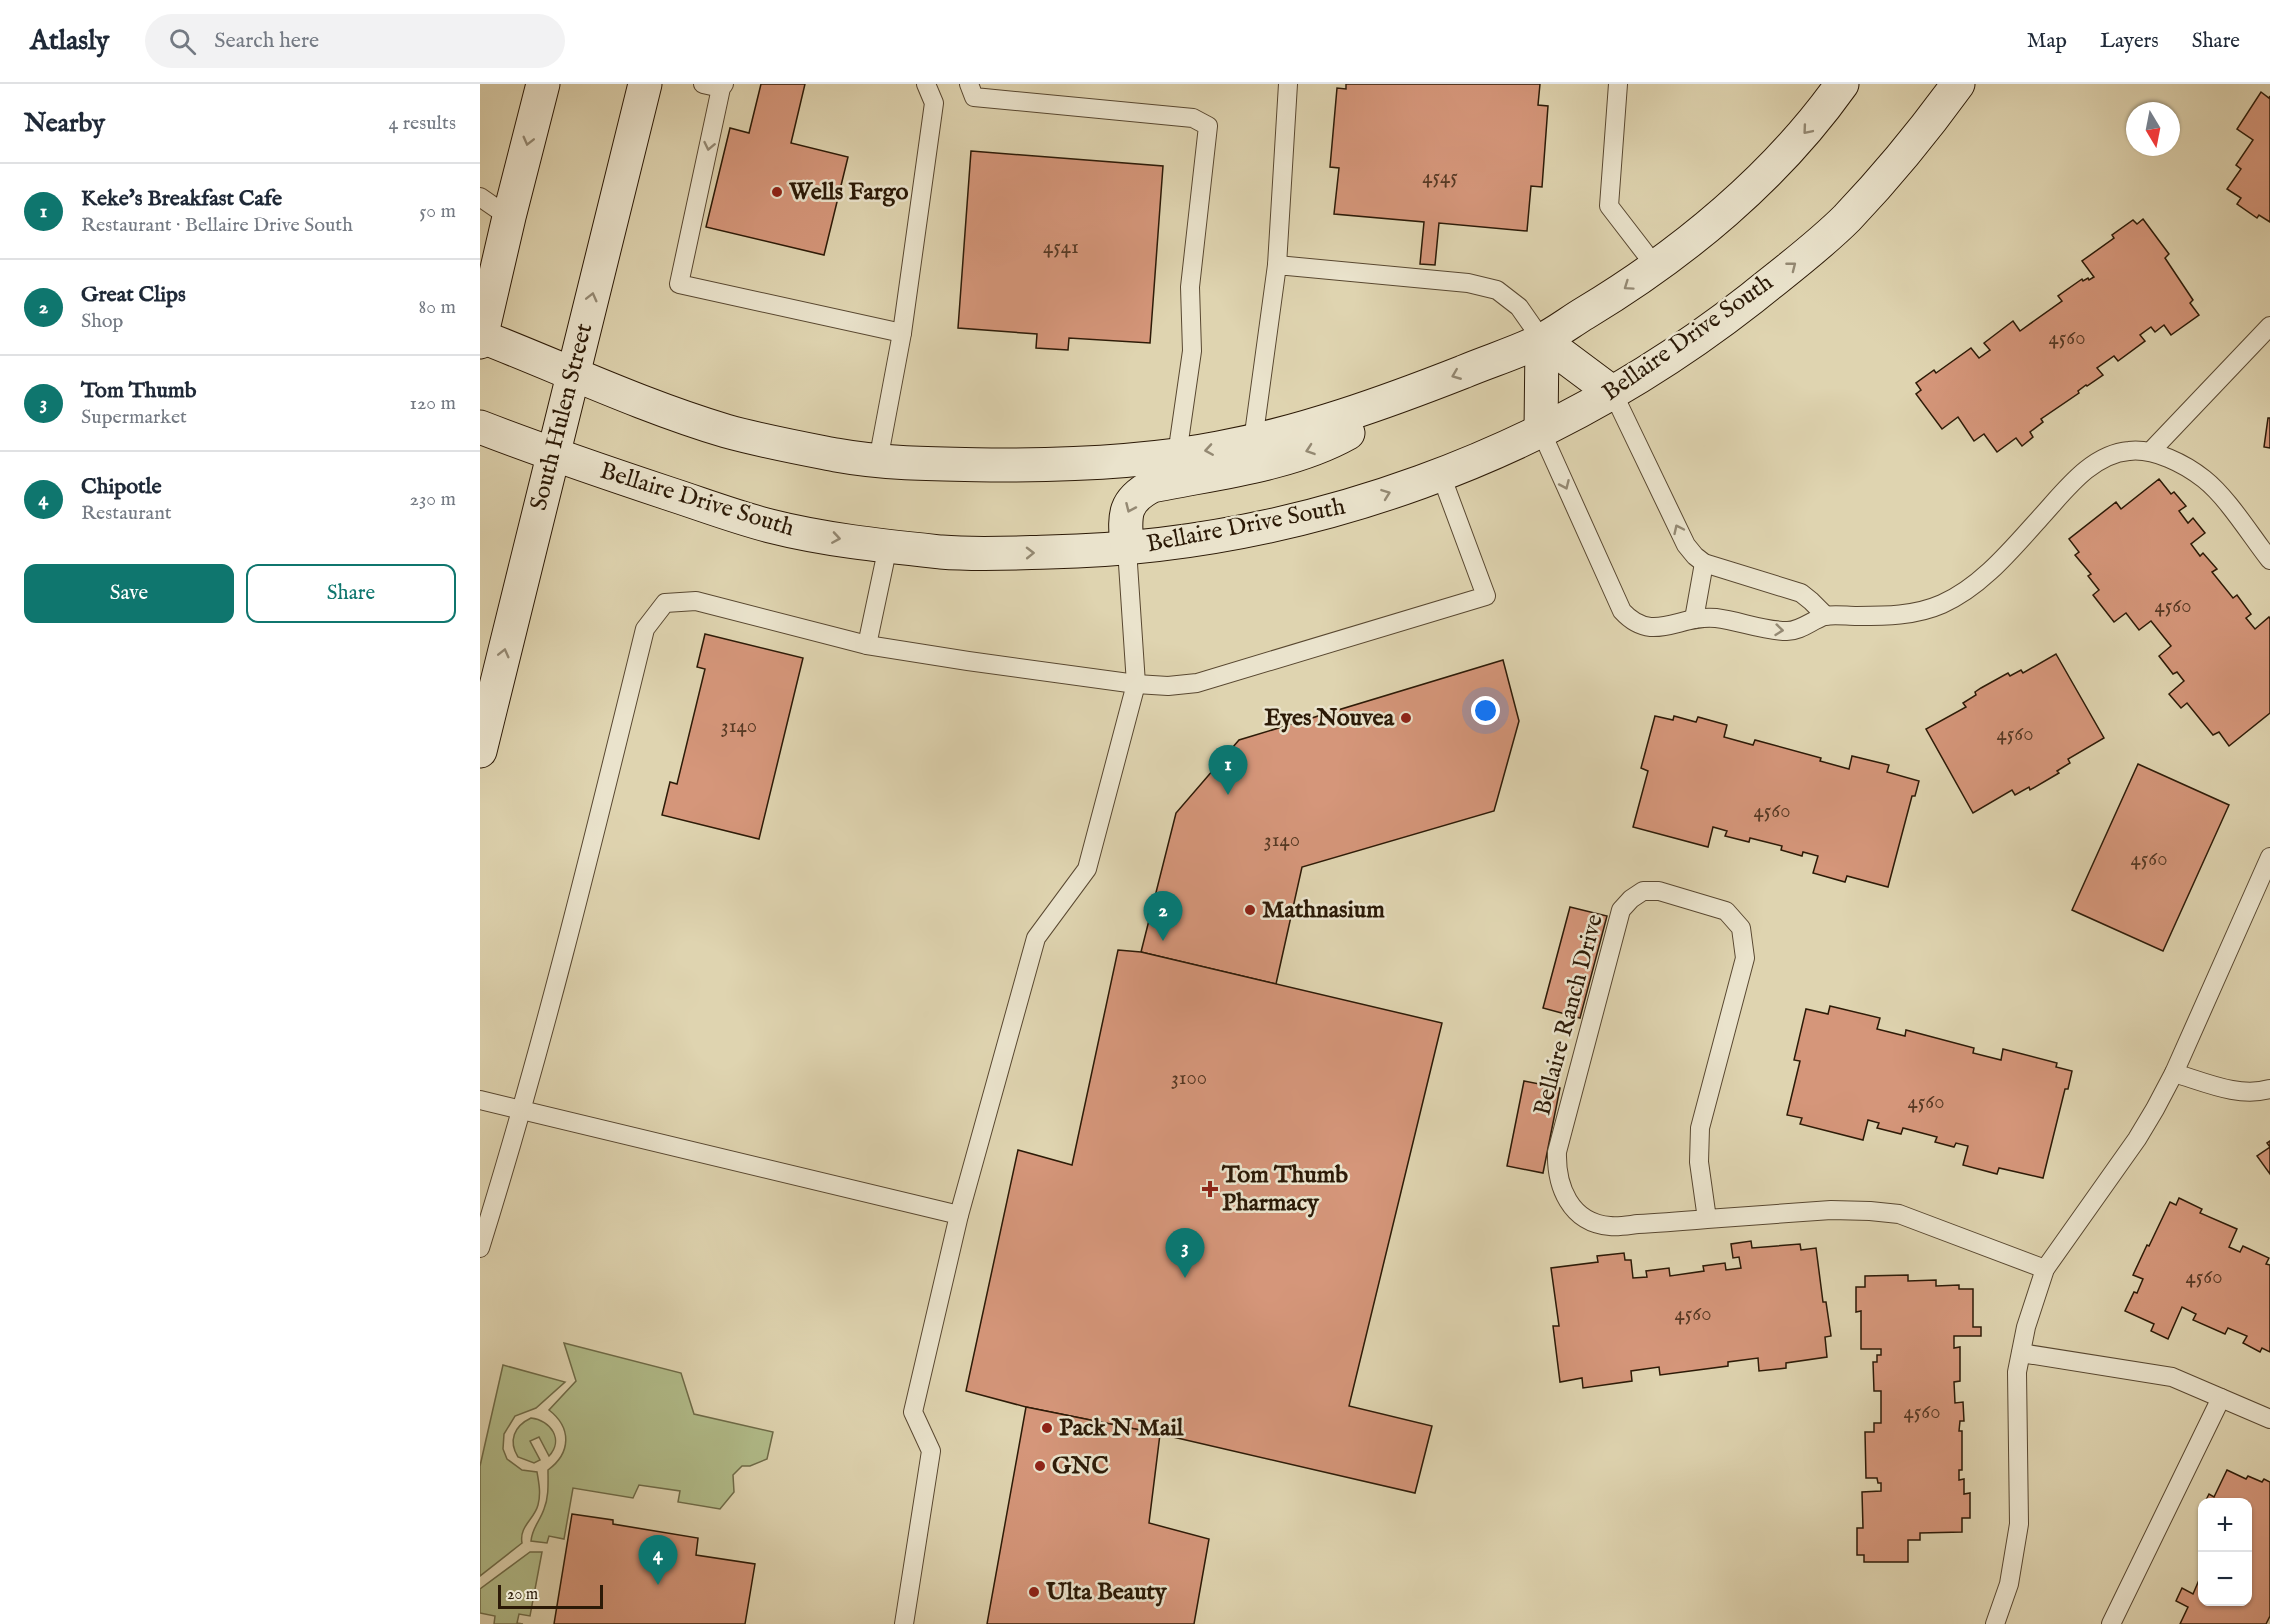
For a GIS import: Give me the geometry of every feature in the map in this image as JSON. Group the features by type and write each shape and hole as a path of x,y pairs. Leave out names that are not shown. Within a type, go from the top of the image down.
{"main road":[{"path":"543,84 480,338 659,408 728,431 795,447 878,461 917,464 1029,465 1096,462 1177,454 1253,441 1322,422 1395,397 1542,340 1656,267 1711,223 1769,170 1805,133 1842,84"},
{"name":"South Hulen Street","path":"480,751 645,84"},
{"name":"Bellaire Drive South","path":"480,427 552,455 769,526 888,546 948,552 1006,553 1127,549 1174,544 1304,519 1372,500 1441,475 1541,431 1613,393 1719,323 1805,256 1846,218 1929,124 1958,84"},
{"path":"1542,340 1613,393"},
{"path":"1541,431 1542,340"},
{"path":"1127,549 1126,510 1141,492 1152,486 1248,467 1321,446 1346,435 1365,423 1395,397"}],"lane":[{"path":"703,84 723,86 679,284 902,333"},
{"path":"878,461 902,333 934,103 926,84"},
{"path":"969,84 974,97 1193,118 1208,126 1190,287 1192,351 1177,454"},
{"path":"1253,441 1277,265 1288,84"},
{"path":"1618,84 1609,206 1656,267"},
{"path":"480,197 509,217"},
{"path":"1277,265 1468,282 1497,290 1519,307 1542,340"},
{"path":"2151,451 2270,326"},
{"path":"1613,393 1686,545 1695,556 1704,563 1795,590 1811,600 1826,616"},
{"path":"1541,431 1622,611 1638,625 1648,628 1694,619 1714,618 1775,631 1790,631 1826,616 1905,614 1941,605 1964,592 1983,576 2077,479 2094,465 2128,451 2151,451 2205,480 2270,561"},
{"path":"480,1248 522,1109 645,629 666,603 696,601 867,645 968,661 1136,684 1168,686 1197,683 1486,596 1441,475"},
{"path":"867,645 888,546"},
{"path":"904,1624 931,1451 913,1412 959,1215 1036,938 1087,869 1136,684 1127,549"},
{"path":"1694,619 1704,563"},
{"path":"1996,1624 2009,1584 2019,1524 2016,1372 2033,1303 2045,1269 2137,1139 2174,1073 2270,857"},
{"name":"Bellaire Ranch Drive","path":"1707,1219 1699,1153 1700,1128 1745,958 1745,945 1741,928 1726,911 1659,891 1643,891 1630,898 1621,910 1557,1152 1557,1172 1561,1189 1571,1205 1589,1219 1609,1226 1707,1219 1831,1210 1899,1214 2045,1269"},
{"path":"2174,1073 2233,1091 2253,1093 2270,1089"},
{"path":"480,1100 959,1215"},
{"path":"2021,1353 2172,1377 2270,1419"},
{"path":"2111,1624 2221,1398"}],"green space":[{"path":"564,1343 681,1373 694,1414 773,1432 767,1459 750,1466 742,1466 733,1475 734,1492 720,1509 678,1502 680,1491 639,1485 633,1498 573,1488 564,1539 549,1536 547,1543 531,1541 546,1504 548,1470 561,1456 566,1440 562,1425 549,1410 576,1381"},
{"path":"503,1365 565,1382 536,1408 515,1416 504,1434 503,1449 507,1459 522,1470 537,1472 539,1501 525,1527 522,1543 480,1576 480,1466"},
{"path":"531,1418 544,1423 555,1437 555,1444 549,1456 539,1437 530,1441 540,1460 534,1463 518,1457 513,1445 514,1434 520,1425"},
{"path":"530,1552 542,1552 530,1616 519,1614 517,1623 523,1624 494,1624 495,1616 480,1613 480,1589"}],"building":[{"name":"Wells Fargo","path":"761,84 805,84 791,143 848,157 824,255 706,227 730,128 749,133"},
{"path":"1346,84 1540,84 1538,105 1548,106 1542,187 1531,186 1527,231 1439,223 1435,265 1420,264 1424,222 1334,214 1339,168 1330,167 1337,88 1346,89"},
{"path":"2261,92 2269,98 2270,96 2270,222 2259,215 2257,218 2237,204 2241,198 2227,189 2241,169 2236,165 2253,140 2237,129"},
{"path":"971,151 1163,166 1150,343 1069,338 1068,350 1036,348 1037,334 958,328"},
{"path":"2143,219 2169,254 2165,258 2193,300 2190,303 2199,315 2171,335 2164,325 2155,332 2151,327 2140,335 2145,341 2118,361 2114,356 2097,368 2103,375 2041,419 2043,422 2030,432 2033,437 2022,446 2016,438 1997,452 1984,434 1974,441 1958,417 1942,429 1916,394 1921,390 1916,383 1934,370 1936,373 1971,348 1979,358 1990,350 1984,343 2013,321 2020,331 2062,301 2058,296 2082,279 2083,281 2088,278 2089,280 2094,277 2082,261 2114,238 2112,235 2133,220 2137,224"},
{"path":"2268,418 2270,418 2270,448 2264,447"},
{"path":"2159,479 2171,494 2174,492 2186,506 2179,511 2188,523 2193,518 2205,533 2191,544 2200,556 2203,553 2217,569 2212,572 2233,598 2237,595 2251,614 2246,618 2255,629 2269,617 2270,619 2270,713 2229,746 2219,732 2213,735 2187,703 2181,708 2169,694 2184,681 2177,672 2173,674 2159,656 2171,646 2151,621 2139,630 2126,613 2114,622 2093,595 2099,590 2088,576 2091,574 2075,555 2079,552 2069,539 2116,502 2121,509"},
{"path":"705,634 803,658 759,839 662,815 670,782 677,784 705,669 697,667"},
{"path":"2056,654 2104,738 2068,759 2070,763 2057,771 2059,773 2030,790 2029,787 2015,795 2012,790 1973,813 1926,729 1966,707 1963,703 1976,695 1975,692 1981,688 2008,673 2010,676 2021,670 2023,673"},
{"path":"1503,660 1519,721 1494,811 1302,867 1276,984 1141,952 1176,813 1239,740"},
{"path":"1655,716 1673,720 1674,716 1696,722 1698,717 1727,725 1724,737 1753,745 1755,740 1821,758 1820,761 1849,769 1852,756 1889,765 1887,772 1919,781 1915,796 1912,796 1888,887 1847,876 1845,882 1813,873 1818,856 1803,852 1802,856 1781,850 1782,846 1750,838 1749,842 1725,836 1727,831 1713,827 1708,847 1633,827 1648,771 1641,768"},
{"path":"2138,764 2229,805 2163,951 2072,910"},
{"path":"1570,907 1607,916 1580,1018 1543,1008"},
{"path":"1118,950 1141,952 1442,1023 1349,1406 1432,1426 1415,1493 1160,1434 1026,1407 966,1391 1018,1150 1072,1165"},
{"path":"1830,1006 1880,1018 1877,1029 1905,1036 1906,1030 1974,1048 1973,1053 2001,1060 2003,1049 2057,1063 2056,1067 2072,1071 2068,1089 2065,1089 2043,1178 1999,1168 1997,1174 1963,1165 1968,1146 1956,1143 1954,1147 1935,1142 1937,1137 1903,1128 1901,1134 1877,1128 1879,1123 1868,1120 1863,1140 1800,1124 1802,1118 1787,1115 1800,1061 1794,1060 1806,1009 1828,1014"},
{"path":"1524,1081 1560,1088 1543,1173 1507,1166"},
{"path":"2270,1147 2270,1174 2257,1156"},
{"path":"2179,1198 2202,1209 2200,1213 2237,1229 2229,1247 2240,1252 2243,1246 2269,1258 2266,1264 2270,1265 2270,1352 2262,1348 2260,1352 2243,1343 2247,1336 2228,1328 2225,1334 2193,1320 2196,1314 2182,1307 2168,1339 2151,1331 2154,1324 2125,1311 2143,1279 2133,1275 2147,1245 2149,1246 2170,1202 2176,1205"},
{"path":"1751,1241 1752,1248 1800,1244 1801,1250 1816,1248 1823,1302 1826,1302 1831,1336 1825,1337 1827,1357 1786,1363 1786,1368 1759,1371 1758,1358 1728,1362 1728,1366 1660,1375 1659,1367 1631,1371 1632,1381 1583,1388 1582,1378 1560,1382 1553,1326 1559,1326 1551,1268 1598,1262 1597,1256 1624,1253 1625,1260 1631,1260 1633,1278 1647,1277 1646,1271 1669,1268 1670,1276 1704,1271 1703,1266 1725,1263 1726,1270 1741,1268 1739,1257 1733,1258 1731,1244"},
{"path":"1908,1275 1908,1281 1936,1280 1936,1286 1959,1285 1959,1289 1973,1289 1973,1327 1981,1327 1981,1336 1954,1336 1954,1348 1960,1347 1960,1381 1954,1382 1955,1403 1963,1402 1964,1421 1960,1421 1959,1431 1962,1431 1962,1470 1959,1470 1959,1480 1964,1479 1964,1494 1970,1493 1970,1518 1962,1518 1962,1532 1920,1533 1920,1540 1908,1540 1908,1562 1864,1562 1864,1555 1857,1555 1857,1528 1863,1528 1862,1492 1881,1491 1881,1483 1878,1483 1877,1478 1866,1478 1865,1432 1874,1432 1874,1423 1881,1423 1881,1391 1874,1391 1873,1362 1877,1362 1877,1355 1881,1355 1881,1349 1861,1349 1861,1311 1856,1312 1856,1287 1865,1287 1865,1276"},
{"path":"1026,1407 1160,1434 1149,1523 1209,1539 1194,1624 987,1624"},
{"path":"2227,1470 2246,1479 2248,1476 2262,1482 2264,1479 2270,1482 2270,1616 2266,1624 2180,1624 2188,1607 2176,1601 2182,1588 2193,1594 2198,1582 2198,1606 2252,1606 2252,1498 2207,1498 2209,1494 2214,1497"},
{"path":"572,1514 613,1520 613,1524 698,1538 696,1555 755,1564 745,1624 554,1624"}],"place":[{"name":"Wells Fargo","path":"777,192"},
{"name":"Eyes Nouvea","path":"1406,718"},
{"name":"Keke's Breakfast Cafe","path":"1228,795"},
{"name":"Mathnasium","path":"1250,910"},
{"name":"Great Clips","path":"1163,941"},
{"name":"Tom Thumb Pharmacy","path":"1210,1189"},
{"name":"Tom Thumb","path":"1185,1278"},
{"name":"Pack N Mail","path":"1047,1428"},
{"name":"GNC","path":"1040,1466"},
{"name":"Chipotle","path":"658,1585"},
{"name":"Ulta Beauty","path":"1034,1592"}]}
